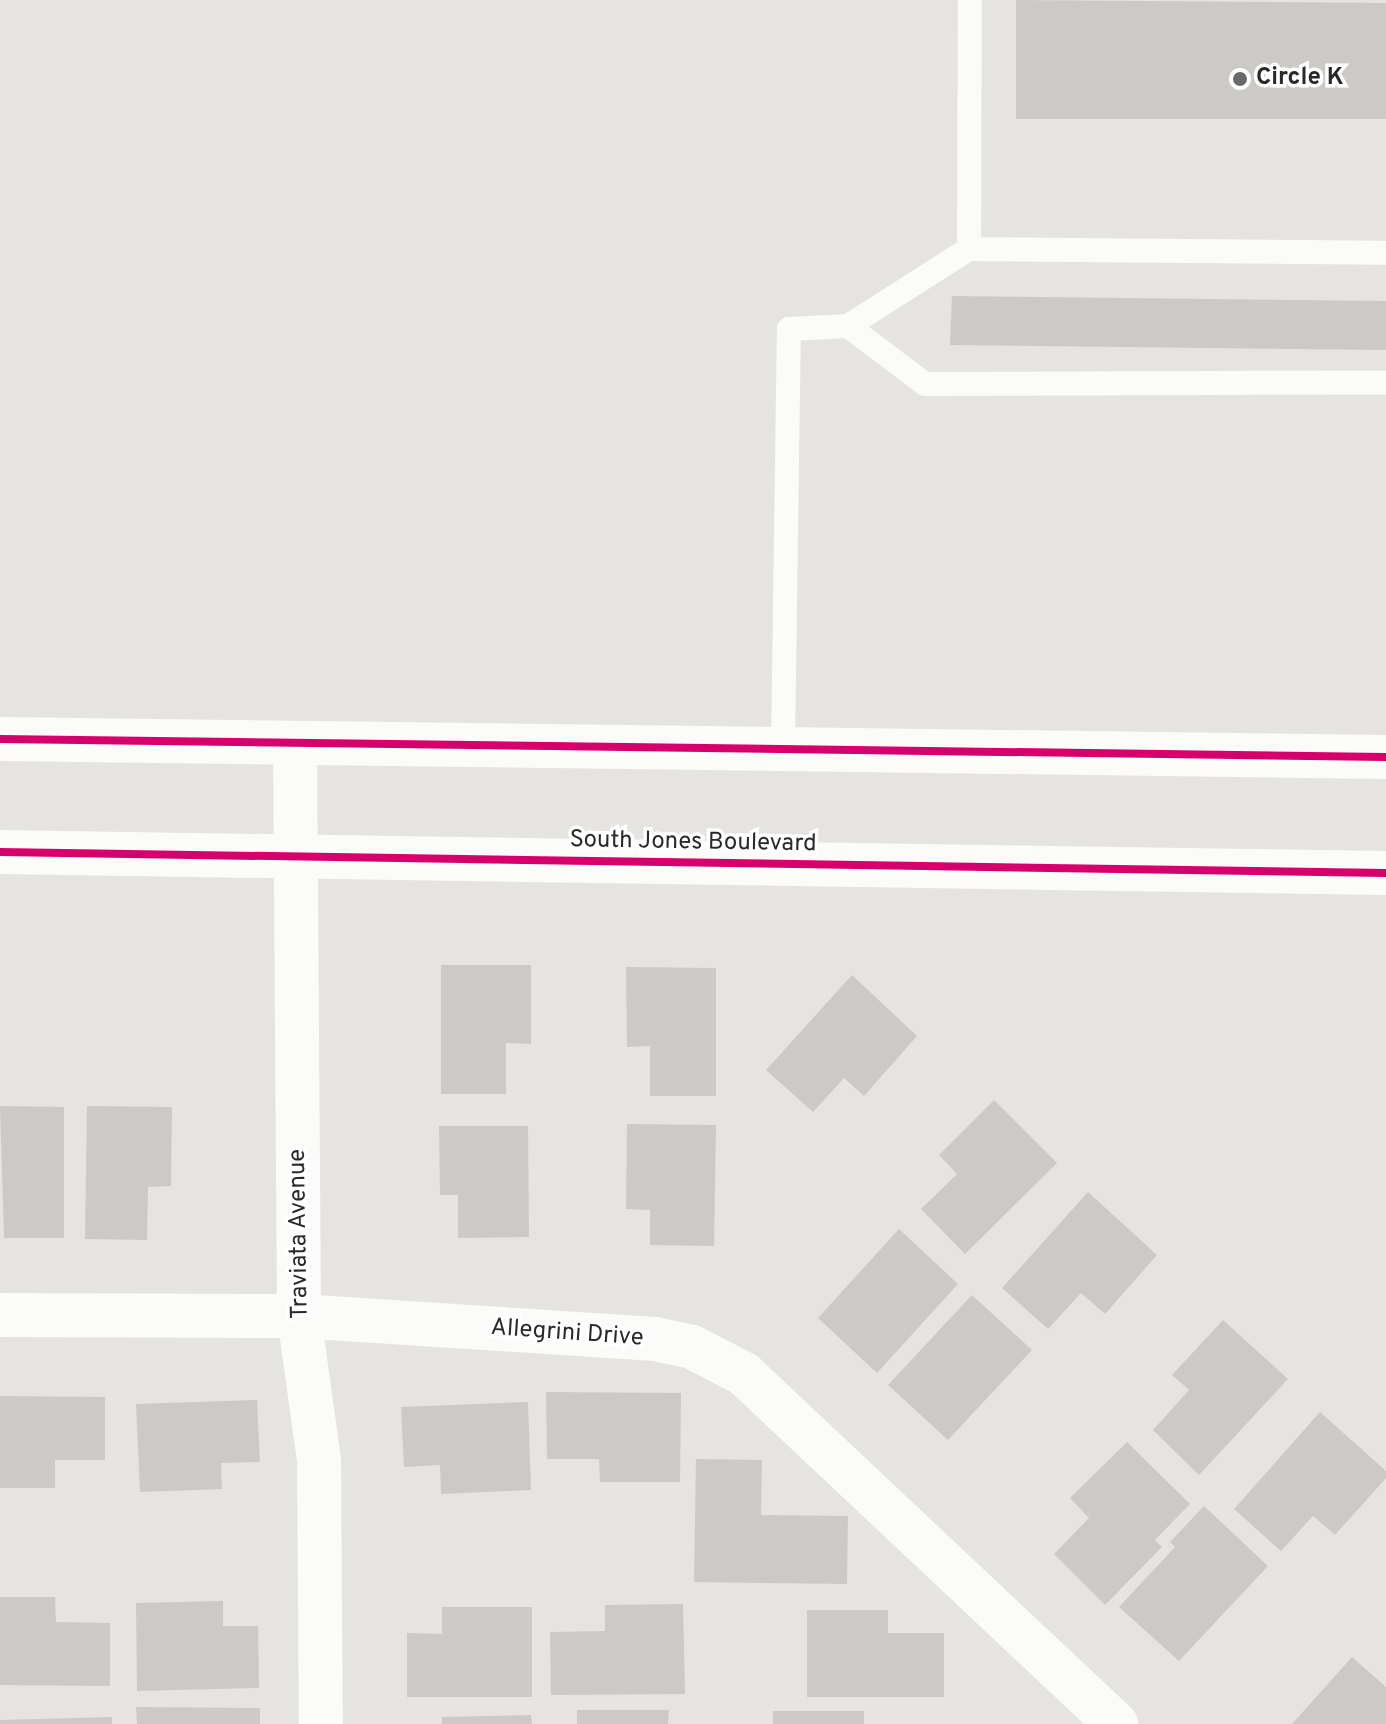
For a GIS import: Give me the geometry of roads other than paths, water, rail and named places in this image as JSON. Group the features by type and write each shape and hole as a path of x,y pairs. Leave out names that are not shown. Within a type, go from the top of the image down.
{"main road":[{"path":"0,739 1386,757"},
{"name":"Traviata Avenue","path":"295,743 299,1316 319,1460 321,1724"},
{"name":"South Jones Boulevard","path":"0,852 1386,873"},
{"name":"Allegrini Drive","path":"0,1315 299,1316 655,1339 692,1347 744,1374 1116,1724"}],"lane":[{"path":"969,249 970,0"},
{"path":"783,749 789,329 848,326 969,249 1386,253"},
{"path":"848,326 925,384 1386,382"}],"place":[{"name":"Circle K","path":"1240,79"}]}
